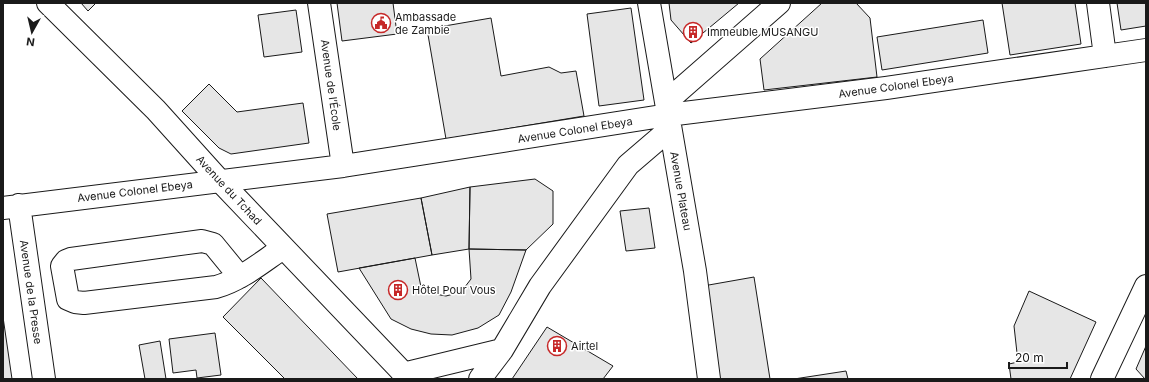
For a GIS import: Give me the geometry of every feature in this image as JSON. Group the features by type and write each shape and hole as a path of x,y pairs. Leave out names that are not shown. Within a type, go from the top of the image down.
{"street":[{"name":"Avenue du Tchad","path":"48,3 156,110 220,181 406,376"},
{"name":"Avenue de l’École","path":"319,3 343,166"},
{"name":"Avenue Plateau","path":"649,3 695,271 709,379"},
{"path":"480,379 502,350 540,286 628,165 668,116 779,3"},
{"path":"1098,3 1105,56"},
{"name":"Avenue Colonel Ebeya","path":"11,206 343,166 668,116 886,88 1146,50"},
{"name":"Avenue de la Presse","path":"11,206 44,379"},
{"path":"240,277 212,244 202,241 71,259 66,261 62,266 68,299 75,302 84,303 216,287 229,283 240,277 284,248"},
{"path":"1102,379 1146,286"},
{"path":"406,376 502,350"}],"building":[{"path":"81,3 96,3 88,11"},
{"path":"337,3 393,3 397,34 342,41"},
{"name":"Immeuble MUSANGU","path":"669,3 739,3 691,43 671,20"},
{"path":"822,3 856,3 870,18 877,77 764,90 760,59"},
{"path":"1002,3 1075,3 1081,44 1010,55"},
{"path":"1117,3 1146,3 1146,26 1121,30"},
{"path":"631,8 644,100 599,106 587,14"},
{"path":"296,10 302,52 264,57 258,15"},
{"path":"491,18 501,76 549,67 561,73 576,71 584,116 446,139 427,29"},
{"path":"983,20 988,53 882,70 877,37"},
{"path":"209,84 237,112 303,103 309,143 231,154 219,148 182,111"},
{"path":"535,179 553,191 553,224 526,250 469,249 470,187"},
{"path":"470,187 469,249 432,255 421,198"},
{"path":"421,198 432,255 338,272 327,214"},
{"path":"649,208 655,248 626,251 620,211"},
{"name":"Hôtel Pour Vous","path":"469,249 526,250 511,292 499,315 478,328 452,335 431,334 411,329 391,319 359,268 415,258 421,287 429,293 446,296 461,292 471,279"},
{"path":"754,277 770,379 718,379 703,286"},
{"path":"261,278 358,379 285,379 223,317"},
{"path":"1029,291 1096,322 1070,379 1011,379 1009,364 1018,362 1014,326"},
{"path":"3,317 12,379 3,379"},
{"name":"Airtel","path":"547,327 613,366 603,379 512,379"},
{"path":"215,333 221,375 197,378 196,370 173,373 169,339"},
{"path":"160,341 166,379 145,379 139,345"},
{"path":"1146,346 1146,379 1145,379 1136,369"},
{"path":"846,371 848,379 794,379"}],"place":[{"name":"Ambassade de Zambie","path":"381,23"},
{"name":"Immeuble MUSANGU","path":"693,32"},
{"name":"Hôtel Pour Vous","path":"398,290"},
{"name":"Airtel","path":"557,346"}]}
